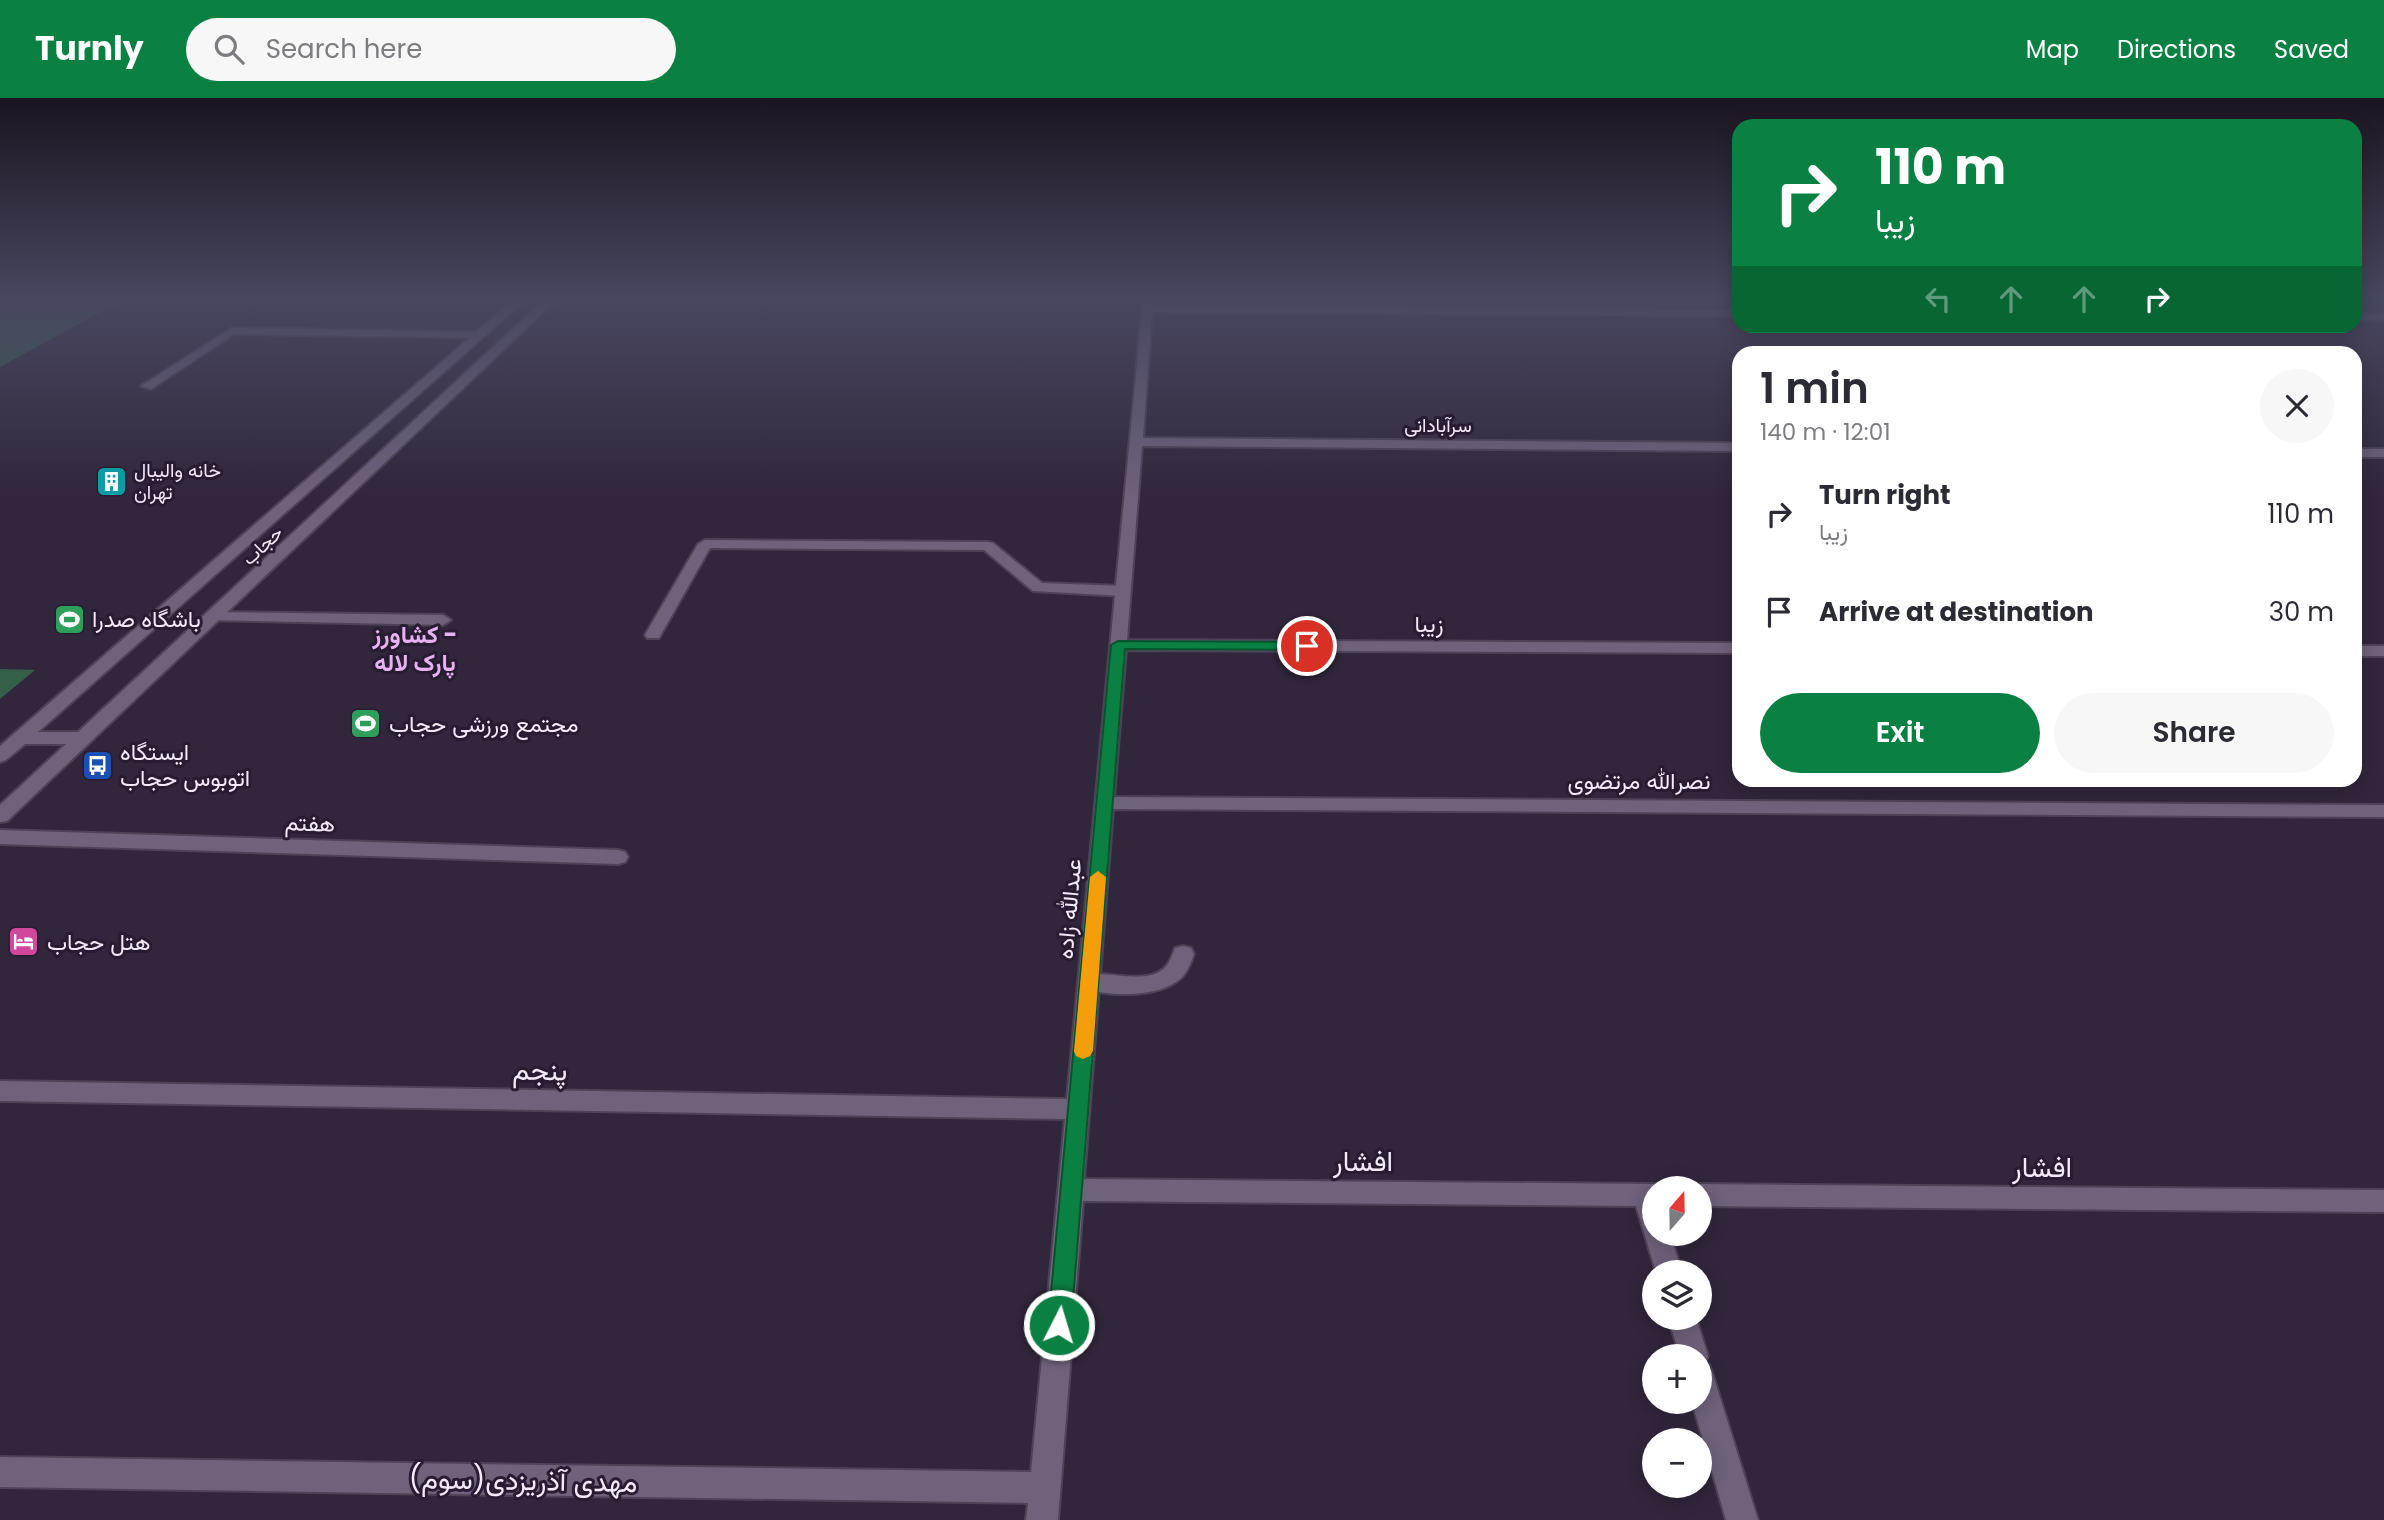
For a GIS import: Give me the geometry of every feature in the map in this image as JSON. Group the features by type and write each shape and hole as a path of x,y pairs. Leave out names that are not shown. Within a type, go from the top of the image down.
{"street":[{"path":"147,386 176,367"},
{"name":"حجاب","path":"0,757 444,367"},
{"name":"حجاب","path":"0,816 479,367"},
{"name":"عبدالله زاده","path":"1042,1520 1143,367"},
{"name":"سرآبادانی","path":"1136,442 1732,447"},
{"path":"2362,453 2384,453"},
{"path":"653,635 705,544 988,546 1038,588 1123,591"},
{"path":"213,617 443,620"},
{"name":"زیبا","path":"1118,645 1732,648"},
{"path":"2362,651 2384,651"},
{"path":"21,738 83,738"},
{"name":"نصرالله مرتضوی","path":"1104,803 2384,810"},
{"name":"هفتم","path":"0,837 618,857"},
{"path":"1089,982 1157,983 1173,975 1181,965 1183,954"},
{"name":"پنجم","path":"0,1091 1078,1109"},
{"name":"افشار","path":"1071,1190 1642,1195"},
{"name":"افشار","path":"1712,1195 2384,1201"},
{"path":"1711,1414 1742,1520"},
{"name":"مهدی آذریزدی(سوم)","path":"0,1472 1045,1488"}],"green space":[{"path":"0,669 35,670 0,699"}],"slow traffic":[{"path":"1083,1051 1098,877"}],"place":[{"name":"خانه والیبال تهران","path":"111,481"},
{"name":"باشگاه صدرا","path":"69,619"},
{"name":"مجتمع ورزشی حجاب","path":"366,724"},
{"name":"ایستگاه اتوبوس حجاب","path":"97,765"},
{"name":"هتل حجاب","path":"24,942"}],"district":[{"name":"کشاورز - پارک لاله","path":"415,649"}],"route":[{"path":"1059,1325 1118,645 1307,646"}]}
